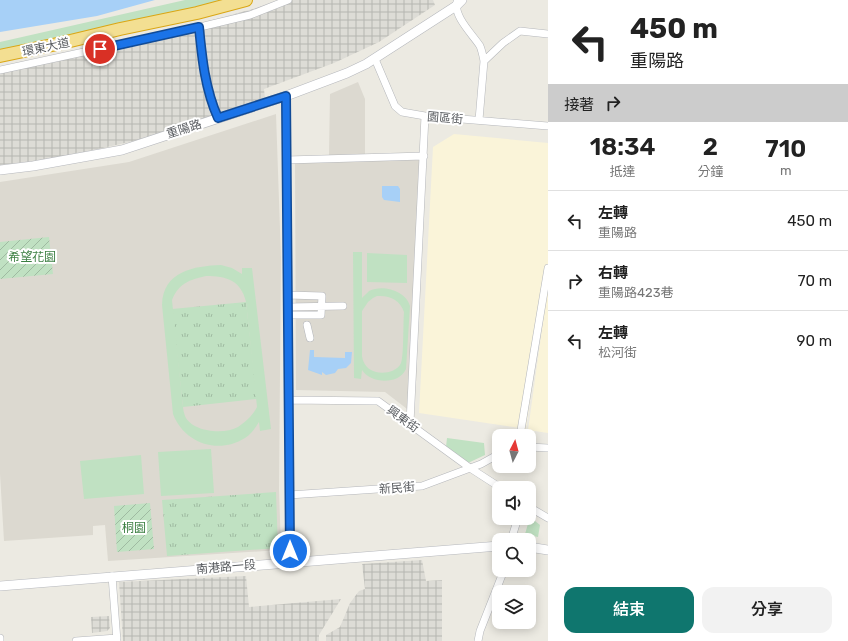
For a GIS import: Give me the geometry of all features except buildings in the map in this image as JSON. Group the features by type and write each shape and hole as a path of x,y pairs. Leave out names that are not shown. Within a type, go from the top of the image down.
{"highway":[{"name":"環東大道","path":"0,56 174,18 242,0"},
{"name":"環東大道","path":"0,56 196,13 246,0"}],"main road":[{"name":"重陽路","path":"0,170 33,166 122,150 286,96 347,73 375,59 458,2"},
{"name":"南港路一段","path":"0,586 492,547"},
{"path":"536,548 548,550"}],"street":[{"path":"0,70 250,15 288,0"},
{"path":"458,2 460,18 483,53 484,61 479,120"},
{"path":"199,27 202,64 214,109 218,118"},
{"path":"484,61 503,42 520,31 548,34"},
{"name":"園區街","path":"375,59 394,106 402,112 425,116 548,126"},
{"path":"286,96 290,562"},
{"path":"410,423 425,116"},
{"path":"287,160 424,156"},
{"path":"521,429 548,268"},
{"path":"288,295 322,296 321,315 288,315"},
{"path":"288,307 343,306"},
{"path":"307,325 310,338"},
{"name":"興東街","path":"289,400 378,401 470,468 492,482"},
{"path":"536,447 548,448"},
{"name":"新民街","path":"289,495 422,486 481,464 492,458"},
{"path":"536,511 548,518"},
{"path":"76,641 117,639 112,576"},
{"path":"478,641 480,631 501,577"}],"shaded area":[{"path":"281,0 433,0 435,5 379,42 334,63 264,89 265,99 143,139 53,159 0,165 0,71 116,47"},
{"path":"358,82 365,99 365,155 329,155 330,94"},
{"path":"276,114 281,258 279,489 281,550 108,561 105,525 93,526 93,535 4,541 0,474 0,182 129,162"},
{"path":"454,134 548,143 548,275 526,429 419,413 433,147"},
{"path":"424,156 416,383 411,412 385,392 296,390 295,159"},
{"path":"548,286 548,433 536,431 536,429 528,429"},
{"path":"422,560 426,581 442,580 442,641 326,641 326,635 340,627 350,603 359,591 365,589 362,564"},
{"path":"246,576 249,607 341,599 319,635 319,641 123,641 119,582"},
{"path":"109,616 110,628 107,631 92,633 91,617"}],"green space":[{"path":"185,0 232,0 0,54 0,42"},
{"name":"希望花園","path":"49,237 53,274 0,279 0,242"},
{"path":"353,252 362,252 362,298 369,291 375,289 381,288 393,290 404,296 410,306 406,369 397,378 391,380 385,381 372,378 366,375 362,370 361,379 354,378","holes":["377,296 386,296 394,299 400,304 404,312 401,363 397,368 390,372 383,373 376,372 368,368 362,356 362,311 368,302"]},
{"path":"367,253 407,255 407,283 367,282"},
{"path":"221,265 232,268 242,274 242,268 252,268 271,429 260,431 259,422 247,437 235,443 224,446 213,446 193,439 178,424 173,414 162,305 164,294 168,285 174,278 191,269","holes":["206,276 226,278 232,281 240,289 246,302 257,407 251,416 241,425 225,431 201,429 194,426 185,416 183,408 172,300 181,286 185,283"]},
{"path":"246,302 257,399 183,407 172,309"},
{"path":"447,438 484,443 485,455 468,463 446,447"},
{"path":"211,449 214,493 161,496 158,452"},
{"path":"141,455 144,494 84,499 80,461"},
{"path":"276,492 278,548 167,556 162,500"},
{"name":"桐園","path":"150,503 154,549 117,552 114,506"},
{"path":"536,522 540,525 538,537 536,537 536,533 525,533 528,525 536,525"}],"water":[{"path":"0,0 155,0 97,16 0,32"},
{"path":"382,186 398,186 400,189 400,202 384,200 382,197"},
{"path":"310,350 314,350 314,357 345,358 345,352 352,352 351,363 346,368 338,369 335,373 326,375 322,372 322,375 308,370"}],"route":[{"path":"100,49 199,27 202,64 214,109 218,118 286,96 290,551"}]}
